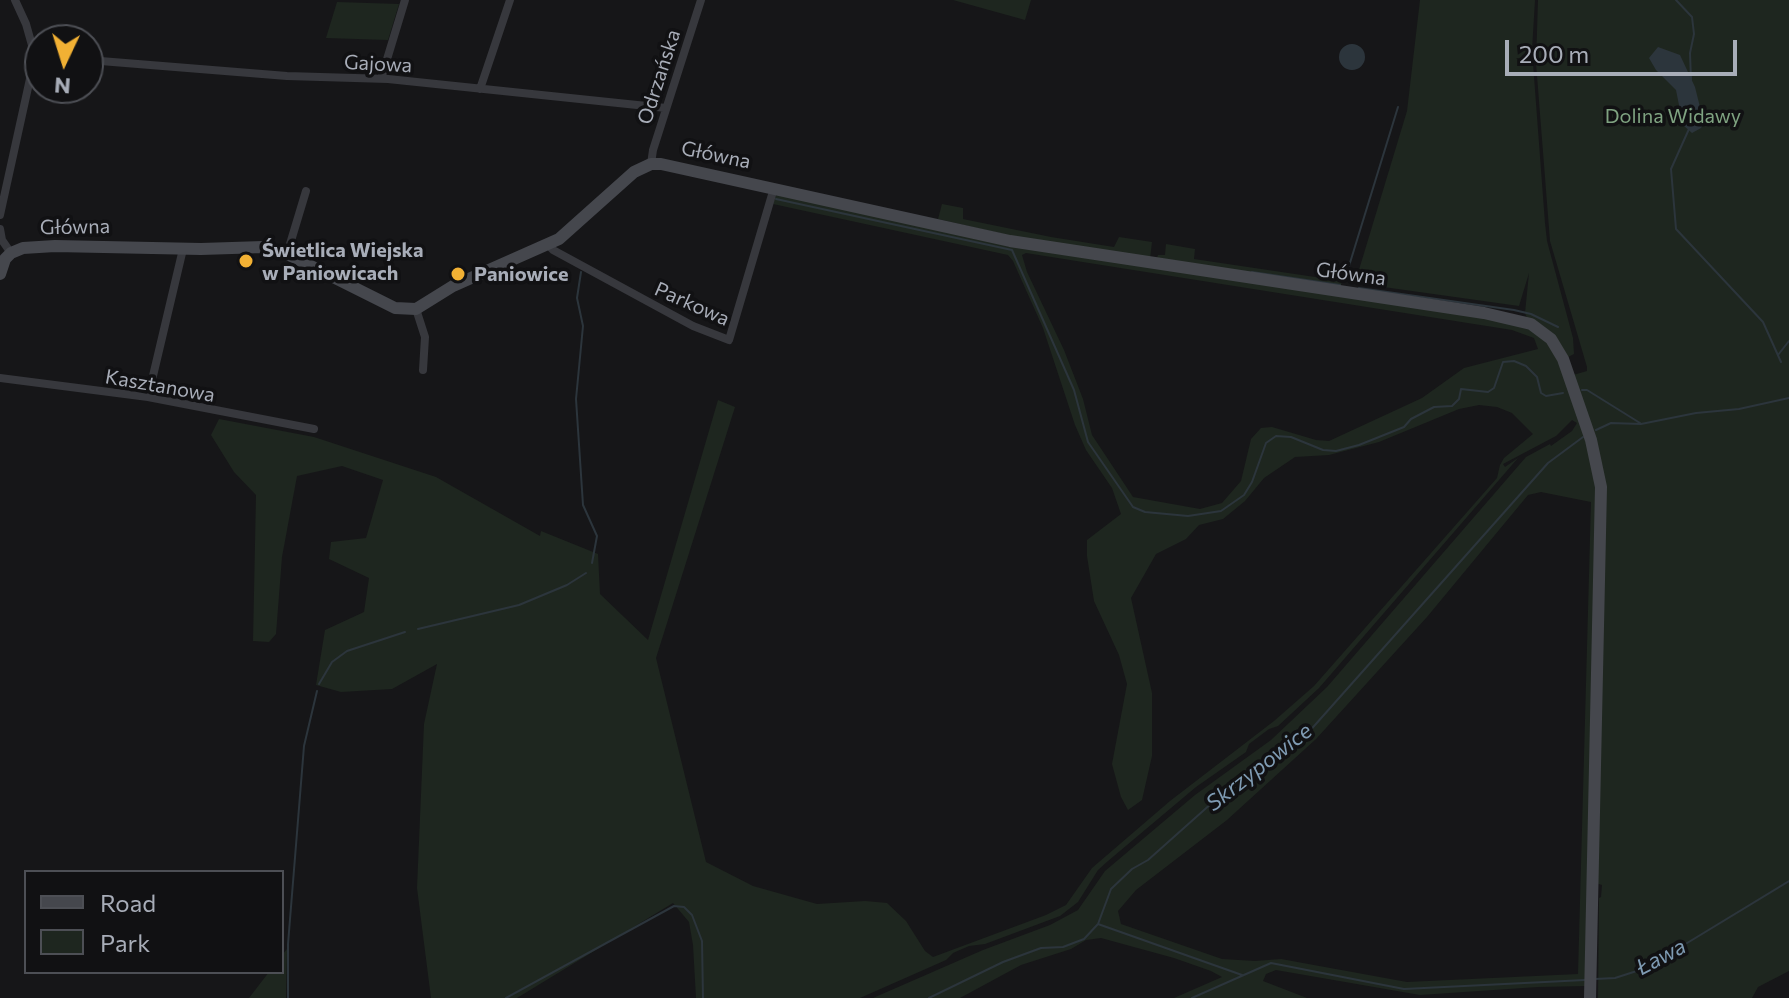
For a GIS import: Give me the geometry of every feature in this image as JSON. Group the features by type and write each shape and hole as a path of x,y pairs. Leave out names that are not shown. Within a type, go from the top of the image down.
{"street":[{"path":"15,0 26,24"},
{"path":"381,79 405,0"},
{"path":"480,89 510,0"},
{"name":"Odrzańska","path":"651,164 701,0"},
{"name":"Gajowa","path":"104,61 287,76 381,79 666,108"},
{"path":"0,215 26,104"},
{"name":"Główna","path":"11,253 23,248 55,246 263,247 287,254 395,308 416,309 465,280 548,245 570,232 634,172 651,164 670,165 1037,246 1510,317 1541,330 1551,339 1563,359 1589,433 1598,471 1601,514 1590,986"},
{"name":"Parkowa","path":"548,245 693,326 729,340 774,188"},
{"path":"287,254 306,191"},
{"path":"0,229 2,240 11,253 5,259 0,274"},
{"path":"148,397 183,249"},
{"path":"416,309 425,337 423,370"},
{"name":"Kasztanowa","path":"0,378 148,397 314,429"}],"green space":[{"path":"953,0 1031,0 1025,20"},
{"path":"1420,0 1535,0 1532,50 1545,223 1573,338 1574,354 1568,357 1555,337 1542,325 1527,318 1529,273 1519,306 1355,283 1407,111"},
{"name":"Dolina Widawy","path":"1538,0 1789,0 1789,971 1758,987 1752,998 1598,998 1599,898 1602,885 1596,883 1586,986 1420,995 1276,970 1266,974 1263,981 1307,998 1174,998 1222,977 1174,958 1101,938 1086,940 1071,949 1021,965 960,998 873,998 983,950 1050,925 1078,910 1105,871 1195,795 1271,740 1327,687 1526,457 1551,446 1572,431 1577,423 1572,420 1556,436 1503,464 1505,467 1518,458 1319,688 1278,726 1249,744 1246,752 1196,787 1108,861 1098,870 1078,902 1060,916 985,944 969,946 946,960 860,998 696,998 689,922 673,903 517,998 431,998 417,888 424,724 437,664 392,689 341,692 316,685 325,630 364,612 369,578 329,559 331,542 366,538 383,480 342,466 297,476 282,557 276,634 269,642 253,641 256,495 234,472 211,435 219,419 314,437 436,477 540,536 541,531 598,554 600,594 648,640 718,400 735,407 656,658 706,862 753,886 817,904 887,903 906,921 925,951 933,957 1066,905 1092,868 1314,686 1497,478 1504,458 1533,434 1512,413 1479,405 1459,409 1379,442 1329,455 1295,457 1264,478 1245,501 1223,519 1199,525 1186,539 1156,554 1131,598 1152,693 1152,756 1142,800 1128,810 1112,764 1127,684 1119,655 1094,601 1087,556 1087,540 1121,514 1112,488 1086,450 1075,425 1043,328 1013,261 1008,255 773,204 776,194 1026,247 1508,319 1545,339 1573,375 1587,371 1587,367 1550,241 1536,63","holes":["1026,253 1512,330 1534,338 1538,349 1464,368 1422,398 1329,441 1272,427 1261,428 1251,439 1241,481 1222,503 1200,509 1133,497 1092,435 1083,399 1064,350 1027,272 1022,255","1541,492 1591,502 1578,974 1407,982 1281,959 1222,959 1121,924 1118,911 1136,890 1227,820 1316,739 1427,617 1528,495"]},
{"path":"337,2 399,4 388,40 326,38"},
{"path":"942,204 963,208 963,219 1051,237 1114,247 1119,237 1152,242 1150,259 1051,245 938,219"},
{"path":"1166,244 1195,249 1194,259 1342,281 1340,289 1157,258 1158,255 1165,255"},
{"path":"287,949 286,998 249,998 267,974 284,974 284,953"}],"shaded area":[{"path":"1352,44 1361,48 1365,57 1361,66 1352,70 1343,66 1339,57 1343,48"},
{"path":"1658,47 1680,55 1695,87 1704,123 1692,133 1683,125 1676,90 1649,58"}],"waterway":[{"name":"Skrzypowice","path":"1676,0 1692,17 1691,80"},
{"path":"1349,266 1398,107"},
{"name":"Skrzypowice","path":"1689,129 1671,169 1676,229 1763,322 1781,362"},
{"path":"776,199 1012,250 1074,390 1088,442 1133,507 1145,512 1188,516 1221,511 1244,495 1266,443 1276,436 1291,437 1323,450 1336,451 1359,445 1404,427 1411,419 1434,407 1452,406 1459,399 1461,389 1488,392 1494,388 1503,362 1514,361 1526,366 1537,377 1541,393 1546,396 1563,393"},
{"path":"581,272 577,298 583,326 576,399 583,505 597,536 592,563"},
{"path":"1252,272 1340,285"},
{"path":"1359,288 1514,310 1558,327"},
{"path":"1778,355 1789,341"},
{"path":"1582,390 1587,390 1640,423"},
{"name":"Skrzypowice","path":"1596,430 1611,423 1641,424 1789,398"},
{"name":"Skrzypowice","path":"929,998 1003,962 1041,948 1063,947 1084,939 1098,924 1111,889 1222,794 1252,778 1307,734 1548,463 1583,437"},
{"path":"418,629 519,605 567,585 586,573"},
{"path":"319,684 332,662 347,651 405,632"},
{"path":"288,998 288,944 304,746 317,691"},
{"name":"Ława","path":"1595,979 1615,978 1646,968 1789,881"},
{"path":"506,998 674,906 684,907 692,915 702,941 703,998"},
{"path":"1098,924 1242,975"},
{"name":"Ława","path":"1192,998 1271,963 1404,989 1585,980"}],"place":[{"name":"Świetlica Wiejska w Paniowicach","path":"246,261"},
{"name":"Paniowice","path":"458,274"}]}
